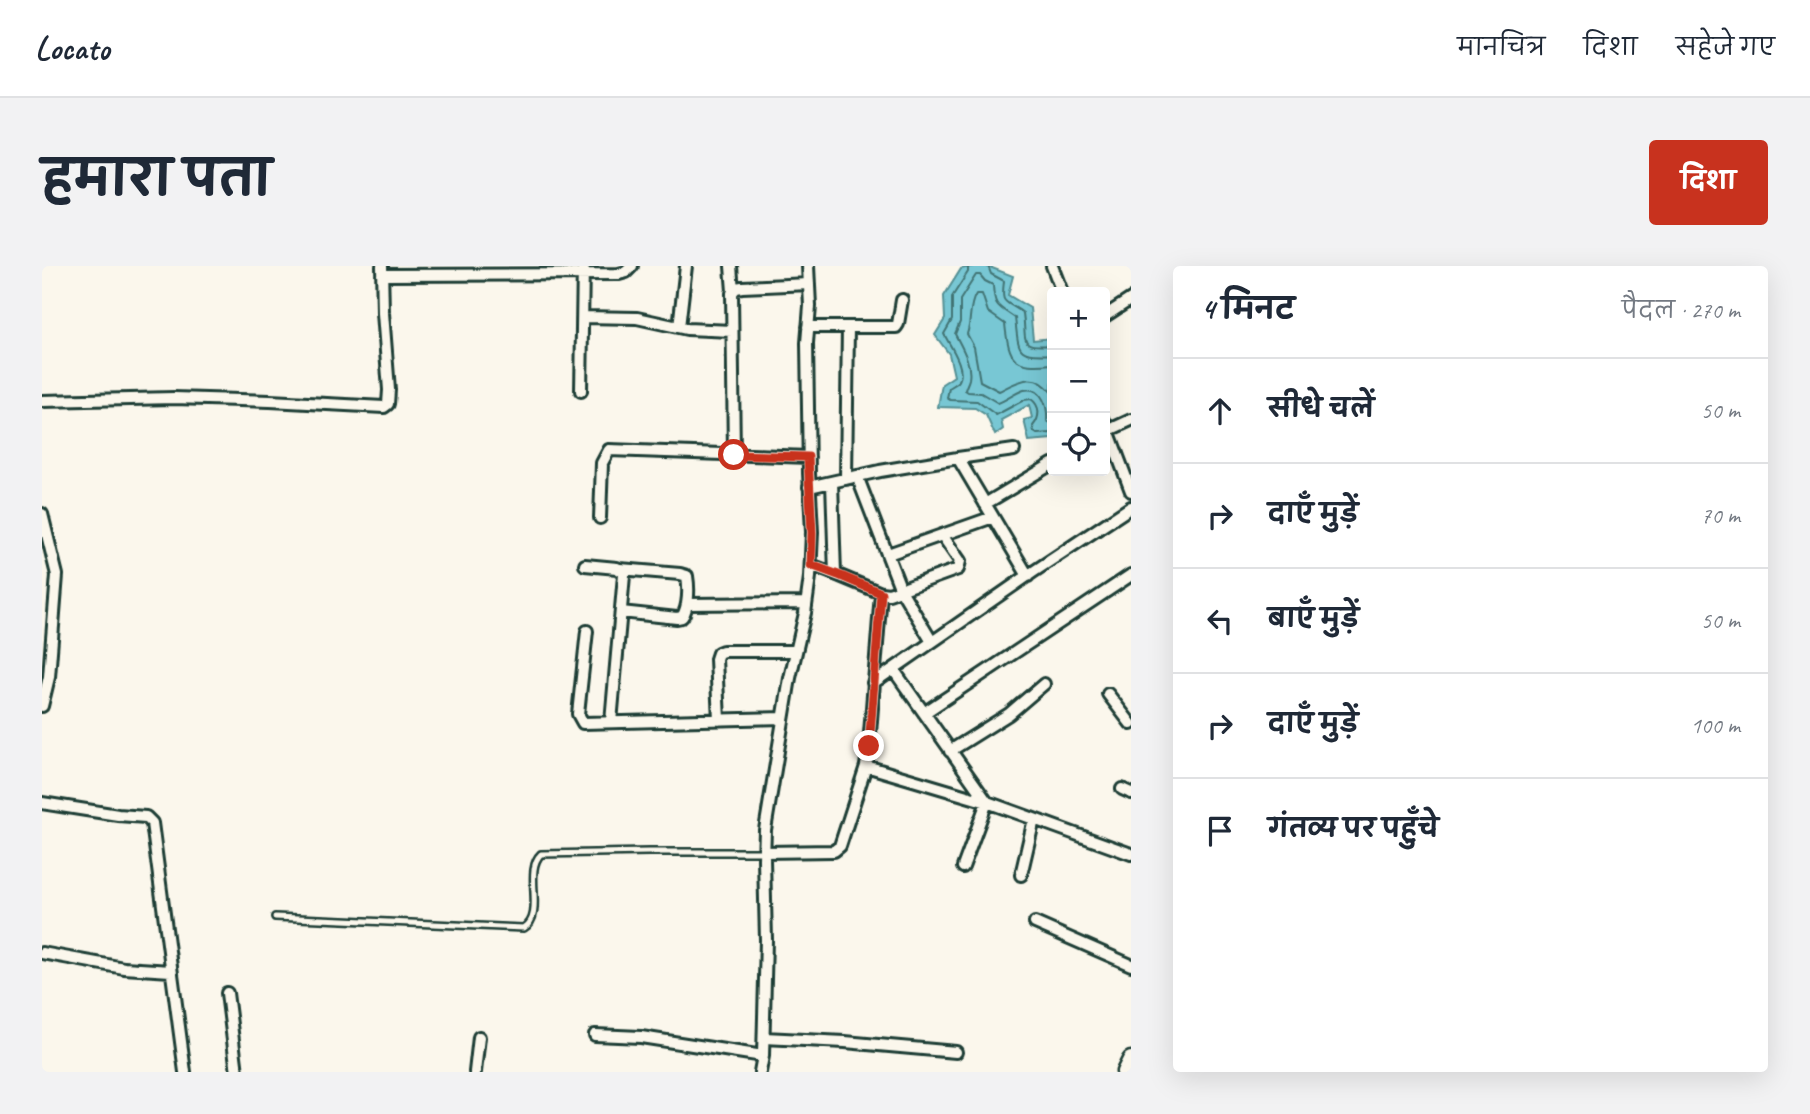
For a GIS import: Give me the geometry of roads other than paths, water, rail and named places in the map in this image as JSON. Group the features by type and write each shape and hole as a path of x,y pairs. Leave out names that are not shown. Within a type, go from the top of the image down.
{"street":[{"path":"42,401 174,398 384,407 388,404 389,390 382,270 583,270 619,274 632,266"},
{"path":"679,327 686,266"},
{"path":"731,266 734,455"},
{"path":"760,1072 764,1038 765,830 783,718 807,603 811,565 808,266"},
{"path":"1052,266 1060,287"},
{"path":"581,391 583,270"},
{"path":"733,291 742,287 809,284"},
{"path":"1110,313 1131,299"},
{"path":"808,327 895,327 898,324 902,300"},
{"path":"583,317 637,318 679,327 732,331"},
{"path":"848,327 852,478 888,554 901,590 932,642"},
{"path":"1110,427 1131,420"},
{"path":"1110,438 1131,490"},
{"path":"600,518 602,463 609,450 808,457"},
{"path":"810,486 1014,450"},
{"path":"958,458 1028,576"},
{"path":"985,505 1047,467"},
{"path":"832,482 835,574"},
{"path":"873,683 1131,507"},
{"path":"42,514 57,575 49,677 42,706"},
{"path":"888,554 993,517"},
{"path":"811,565 889,594 958,569 960,561 942,535"},
{"path":"585,565 683,575 688,580 685,614 680,618 621,611"},
{"path":"611,722 624,575 620,569"},
{"path":"924,713 1131,575"},
{"path":"764,852 839,848 866,766 881,593"},
{"path":"687,604 807,603"},
{"path":"587,631 579,717 583,723 783,718"},
{"path":"719,720 718,653 796,651"},
{"path":"893,668 986,802"},
{"path":"950,751 1009,713 1044,684"},
{"path":"1108,694 1131,723"},
{"path":"866,766 986,802 1131,854"},
{"path":"963,867 986,802"},
{"path":"42,803 146,817 150,820 185,1072"},
{"path":"1021,875 1034,819"},
{"path":"1035,923 1131,965"},
{"path":"42,953 124,968 171,971"},
{"path":"227,993 237,1072"},
{"path":"595,1035 641,1037 763,1056"},
{"path":"475,1072 479,1037"},
{"path":"764,1038 956,1052"},
{"path":"1125,1072 1131,1060"}],"lane":[{"path":"275,917 524,928 528,926 533,914 535,861 541,855 764,852"}],"water":[{"path":"987,266 1013,276 1008,295 1030,308 1033,340 1047,339 1047,439 1029,441 1024,420 1032,418 1029,405 1001,420 1003,429 995,435 986,415 975,408 938,407 942,384 954,376 949,354 935,335 945,319 944,296 961,269"}]}
